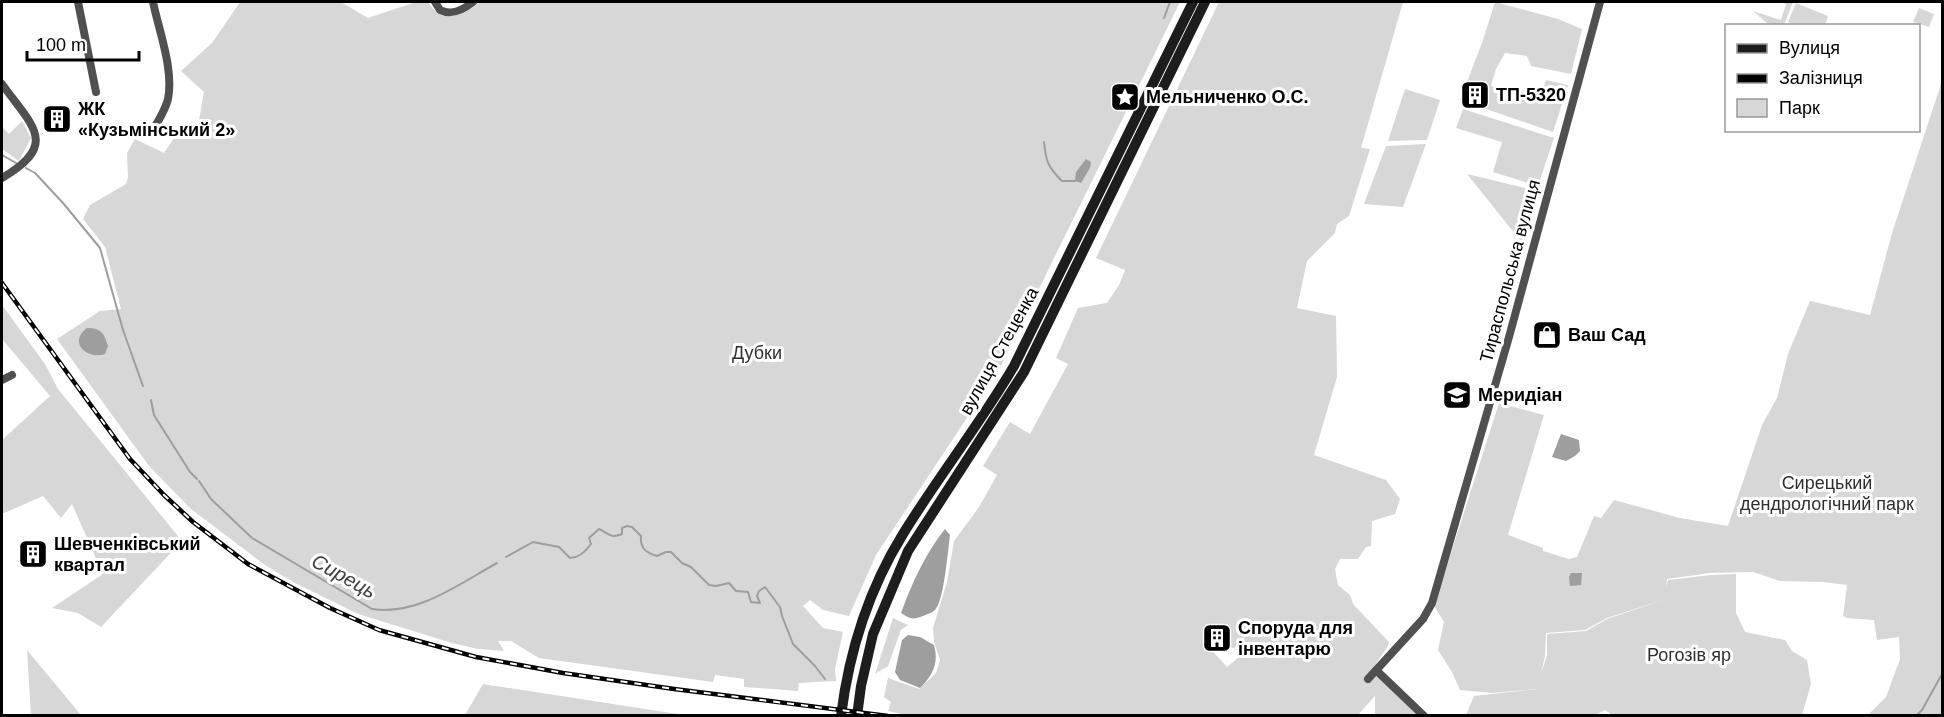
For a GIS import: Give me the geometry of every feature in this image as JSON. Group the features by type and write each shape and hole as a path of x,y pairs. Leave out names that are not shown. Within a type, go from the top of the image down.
{"main road":[{"name":"вулиця Стеценка","path":"841,716 860,626 881,576 902,535 986,412 1014,366 1193,2"},
{"name":"вулиця Стеценка","path":"857,716 861,686 873,634 908,551 1024,372 1205,2"}],"street":[{"path":"78,2 96,92"},
{"path":"151,132 162,116 168,100 170,79 153,2"},
{"path":"435,2 440,10 450,13 464,9 473,2"},
{"name":"Тираспольська вулиця","path":"1368,679 1423,619 1432,603 1509,337 1600,2"},
{"path":"2,84 36,135 36,146 30,158 2,178"},
{"path":"2,380 12,375"},
{"path":"1377,670 1424,716"}],"green space":[{"name":"Дубки","path":"240,2 341,2 368,18 416,2 428,2 440,14 453,16 467,11 480,2 1180,2 1000,368 876,555 849,616 823,610 810,600 803,606 823,628 843,632 835,669 836,681 799,683 798,691 744,687 744,679 715,675 713,682 539,658 511,641 498,641 504,651 478,649 358,614 293,582 265,565 191,509 149,466 57,339 100,311 121,309 105,247 83,219 90,205 126,184 127,153 135,139 164,153 176,135 198,126 204,92 181,71 212,43"},
{"path":"1219,2 1403,2 1361,148 1370,149 1349,216 1337,224 1335,233 1307,261 1297,308 1336,316 1337,377 1314,455 1386,480 1400,499 1395,514 1372,521 1371,546 1366,547 1358,559 1340,559 1335,569 1338,585 1350,595 1353,604 1389,642 1365,680 1368,684 1377,676 1418,715 1375,715 1375,696 1357,716 911,716 888,711 891,702 884,697 888,678 919,689 936,673 940,660 934,642 933,628 947,582 954,541 979,507 997,475 983,466 1010,422 1030,434 1068,364 1056,358 1078,308 1107,303 1119,285 1125,270 1096,258","holes":["1220,632 1232,648 1251,646 1259,657 1238,658 1227,667 1205,643"]},
{"path":"1495,2 1558,19 1582,29 1571,74 1531,66 1527,56 1505,53 1496,69 1491,86 1498,88 1497,91 1539,103 1546,80 1568,85 1553,132 1460,100"},
{"path":"1780,2 1793,2 1784,24 1768,24 1753,11 1781,20 1786,4"},
{"path":"1796,3 1828,16 1825,24 1788,22"},
{"path":"1919,8 1934,14 1929,27 1913,22"},
{"path":"1942,81 1942,715 1868,715 1886,697 1900,659 1899,637 1877,640 1874,620 1843,616 1847,585 1780,581 1753,572 1710,573 1667,579 1666,587 1668,580 1736,574 1736,613 1745,632 1785,640 1792,651 1807,660 1811,684 1802,715 1614,716 1605,710 1594,716 1466,715 1474,696 1538,689 1492,693 1460,690 1438,650 1444,622 1434,606 1499,403 1544,415 1508,535 1543,548 1543,551 1569,559 1577,557 1594,516 1601,518 1614,500 1680,518 1728,526 1762,425 1777,398 1788,354 1810,301 1870,315 1892,233","holes":["1666,599 1607,619 1586,631 1547,634 1547,655 1541,674 1546,633 1585,630 1607,618"]},
{"path":"1405,89 1440,100 1427,140 1388,141"},
{"path":"1463,109 1554,138 1538,186 1493,172 1502,142 1456,128"},
{"path":"22,121 31,138 19,161 2,149 2,127 9,134"},
{"path":"1426,144 1403,207 1364,204 1386,146"},
{"path":"1467,174 1538,191 1524,245"},
{"path":"2,305 45,364 58,389 182,541 101,627 78,613 52,608 103,574 72,504 61,518 43,496 2,514 2,440 50,396 2,339"},
{"path":"893,618 908,625 901,630 888,666 875,674"},
{"path":"27,650 81,715 31,715"},
{"path":"483,684 684,715 465,715"}],"shaded area":[{"path":"1086,159 1091,162 1090,168 1081,183 1075,181 1076,172"},
{"path":"87,328 99,330 103,335 108,346 105,354 86,352 79,344 82,333"},
{"path":"1561,434 1579,440 1580,451 1566,461 1552,457"},
{"path":"945,529 950,535 938,605 931,613 909,618 901,613 905,602 925,559"},
{"path":"1571,573 1582,573 1581,585 1570,586"},
{"path":"908,635 920,637 934,645 936,657 934,668 920,688 900,680 895,672 902,640"}],"waterway":[{"path":"1164,18 1170,2"},
{"path":"1044,142 1048,164 1054,172 1062,181 1075,181"},
{"name":"Сирець","path":"2,155 16,163"},
{"name":"Сирець","path":"26,168 35,173 63,203 100,248 123,330 143,386"},
{"path":"1942,317 1942,323"},
{"name":"Сирець","path":"151,400 154,415 190,472 197,479"},
{"name":"Сирець","path":"199,481 211,499 252,538 372,609 389,610 421,603 453,589 497,563"},
{"name":"Сирець","path":"506,557 533,542 559,547 570,558 573,558 587,549 591,544 589,538 599,529 615,536 622,534 622,528 632,527 641,536 643,547 647,552 657,556 671,552 709,585 729,583 736,591 748,592 751,602 760,603 757,596 759,591 765,587 780,607 793,644 825,679"},
{"path":"1916,716 1922,710 1942,674"}],"railway":[{"path":"2,283 130,459 164,495 193,522 248,564 330,608 379,630 476,657 563,673 674,689 888,716"}],"place":[{"name":"ТП-5320","path":"1475,95"},
{"name":"Мельниченко О.С.","path":"1125,97"},
{"name":"ЖК «Кузьмінський 2»","path":"57,119"},
{"name":"Ваш Сад","path":"1547,335"},
{"name":"Меридіан","path":"1457,395"},
{"name":"Шевченківський квартал","path":"33,554"},
{"name":"Споруда для інвентарю","path":"1217,638"}],"park label":[{"name":"Сирецький дендрологічний парк","path":"1827,493"},
{"name":"Рогозів яр","path":"1689,655"}]}
